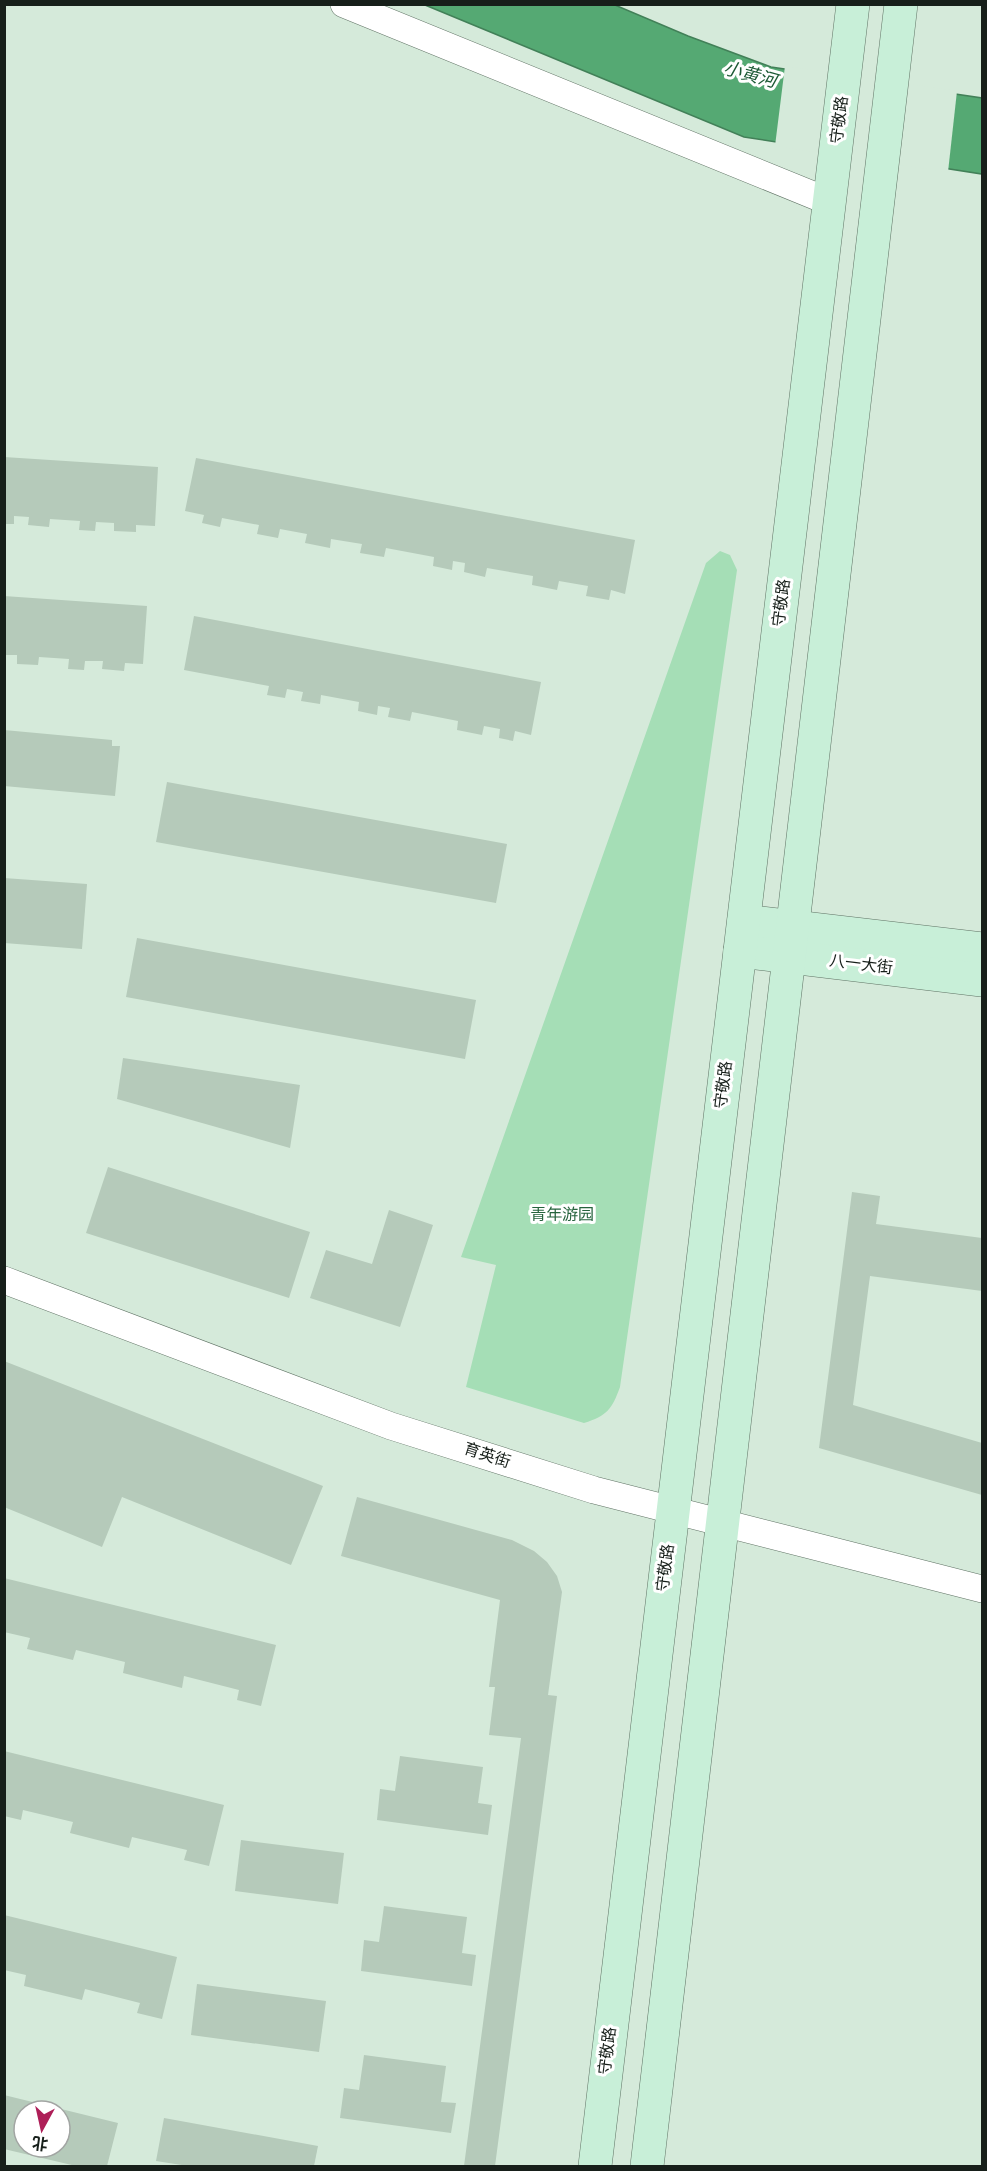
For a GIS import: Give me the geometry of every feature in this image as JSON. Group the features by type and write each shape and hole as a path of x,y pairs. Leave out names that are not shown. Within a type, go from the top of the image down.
{"main road":[{"name":"守敬路","path":"595,2166 853,4"},
{"path":"647,2166 902,4"},
{"name":"八一大街","path":"742,936 791,942 982,980"},
{"name":"八一大街","path":"791,942 982,949"}],"street":[{"path":"344,4 830,202"},
{"name":"育英街","path":"4,1280 391,1426 594,1490 982,1589"}],"green space":[{"name":"青年游园","path":"720,551 730,555 737,570 620,1387 608,1411 584,1423 466,1387 496,1265 461,1257 706,563"}],"water":[{"name":"小黄河","path":"425,5 615,5 688,36 771,67 982,98 982,174 744,137"}],"pier":[{"path":"785,66 957,91 948,172 775,146"}],"building":[{"path":"4,457 158,467 155,526 136,525 136,532 114,531 114,523 96,522 95,531 79,530 80,521 50,519 49,527 28,525 29,517 14,516 14,524 4,524"},
{"path":"196,458 635,540 625,594 611,590 609,600 586,596 588,586 559,581 557,590 532,585 533,576 487,568 485,577 464,572 465,563 453,561 452,570 433,566 434,557 386,548 384,557 360,553 362,544 331,539 330,548 305,543 307,534 280,529 278,538 257,534 259,525 222,518 220,527 202,523 204,515 185,511"},
{"path":"4,596 147,606 143,664 125,663 124,671 102,669 103,661 85,661 84,670 68,669 69,659 39,657 38,665 17,664 17,655 4,655"},
{"path":"194,616 541,682 531,735 515,731 513,741 499,738 500,729 484,726 482,735 457,730 458,721 412,712 410,721 388,717 390,708 378,706 377,715 358,711 359,702 321,695 320,704 301,701 303,692 287,689 285,698 267,695 269,686 184,670"},
{"path":"4,730 112,740 112,746 120,746 115,796 4,786"},
{"path":"167,782 507,844 496,903 156,842"},
{"path":"4,878 87,884 82,949 4,943"},
{"path":"137,938 476,1000 465,1059 126,997"},
{"path":"123,1058 300,1085 290,1148 117,1099"},
{"path":"108,1167 310,1232 289,1298 86,1233"},
{"path":"852,1192 880,1196 876,1224 982,1238 982,1291 870,1276 853,1405 982,1443 982,1495 819,1448"},
{"path":"389,1210 433,1225 400,1327 310,1298 326,1250 372,1264"},
{"path":"4,1361 323,1486 291,1565 122,1497 102,1547 4,1507"},
{"path":"357,1497 512,1540 534,1551 547,1562 557,1576 562,1592 548,1695 557,1696 495,2166 464,2166 521,1738 489,1735 495,1687 489,1687 500,1600 341,1556"},
{"path":"4,1578 276,1645 261,1706 237,1700 239,1690 184,1676 182,1688 123,1673 125,1662 76,1650 73,1660 27,1649 30,1638 4,1632"},
{"path":"4,1751 224,1805 209,1866 184,1860 187,1850 132,1837 129,1848 70,1833 73,1822 23,1810 21,1820 4,1816"},
{"path":"400,1756 483,1767 478,1803 492,1805 488,1835 377,1820 380,1789 395,1791"},
{"path":"241,1840 344,1853 338,1904 235,1891"},
{"path":"384,1906 467,1917 462,1953 476,1955 472,1986 361,1971 364,1940 379,1942"},
{"path":"4,1915 177,1957 162,2019 137,2013 140,2003 85,1989 82,2000 24,1986 26,1975 4,1970"},
{"path":"197,1984 326,2001 319,2052 191,2035"},
{"path":"364,2055 446,2066 441,2102 456,2103 451,2133 340,2118 344,2088 359,2090"},
{"path":"4,2095 20,2099 12,2099 12,2151 4,2149"},
{"path":"72,2112 118,2123 107,2166 76,2166 46,2159 72,2159"},
{"path":"164,2118 318,2146 314,2166 188,2166 156,2161"}]}
